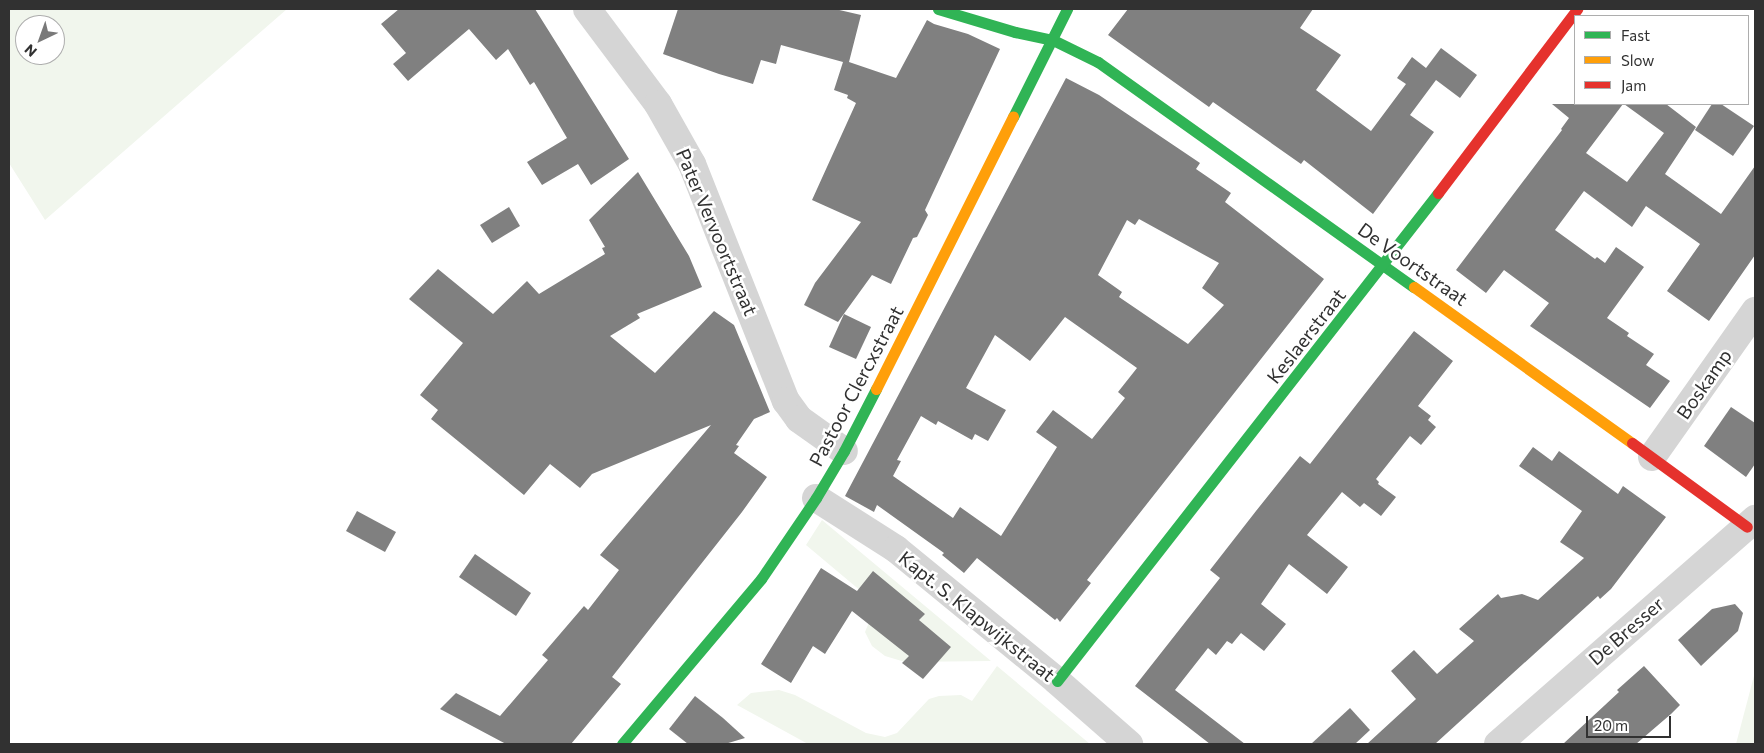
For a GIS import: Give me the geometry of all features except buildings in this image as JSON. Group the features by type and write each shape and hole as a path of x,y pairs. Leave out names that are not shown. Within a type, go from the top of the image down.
{"street":[{"name":"Pater Vervoortstraat","path":"587,9 658,104 692,164 786,401 799,419 844,451"},
{"name":"De Voortstraat","path":"938,9 1015,32 1053,40 1098,62 1652,456 1751,523"},
{"name":"Pastoor Clercxstraat","path":"622,744 761,578 816,498 844,451 1067,9"},
{"name":"Keslaerstraat","path":"1056,681 1384,265 1577,9"},
{"name":"Boskamp","path":"1652,456 1755,311"},
{"name":"Kapt. S. Klapwijkstraat","path":"816,498 896,549 1129,744"},
{"name":"De Bresser","path":"1498,744 1751,523"}],"shaded area":[{"path":"9,9 287,9 45,220 9,163"},
{"path":"822,520 991,661 905,662 885,656 872,646 865,632 870,620 862,592 806,545"},
{"path":"997,666 1090,744 808,744 737,705 751,693 779,690 795,695 866,733 885,737 897,733 929,699 939,696 961,695 972,701"},
{"path":"1755,672 1755,744 1736,744"}],"traffic: fast":[{"path":"938,9 1015,32 1053,40 1098,62 1414,287"},
{"path":"1013,117 1067,9"},
{"path":"1057,681 1438,193"},
{"path":"622,744 761,579 816,498 844,451 876,389"}],"traffic: slow":[{"path":"876,389 1013,117"},
{"path":"1414,287 1632,443"}],"traffic: jam":[{"path":"1438,193 1577,9"},
{"path":"1632,443 1747,527"}]}
